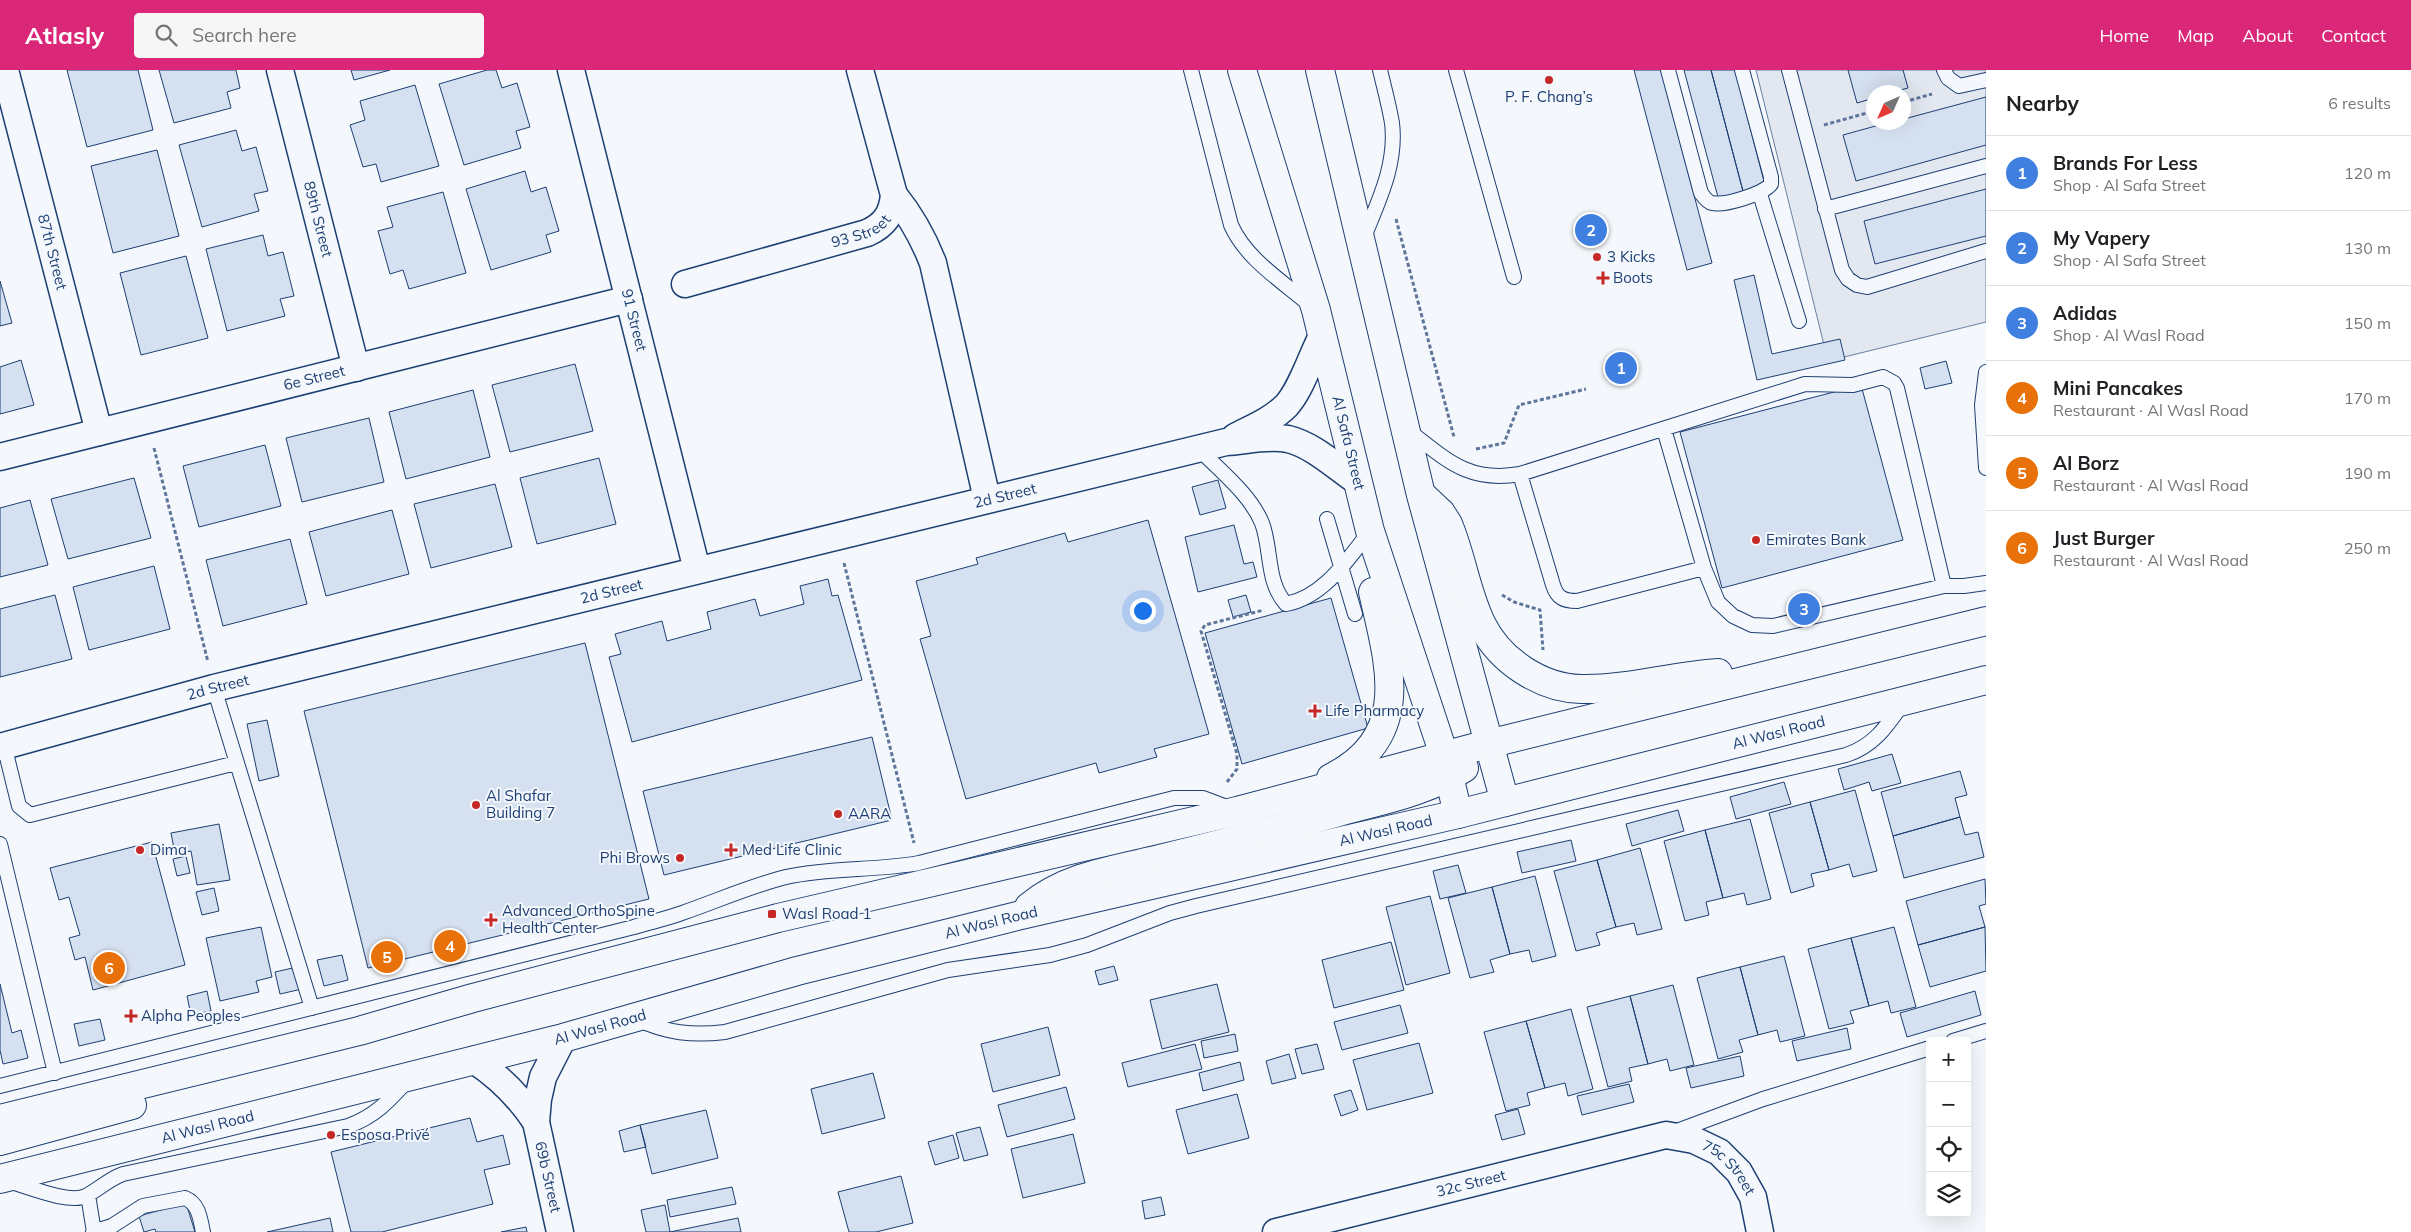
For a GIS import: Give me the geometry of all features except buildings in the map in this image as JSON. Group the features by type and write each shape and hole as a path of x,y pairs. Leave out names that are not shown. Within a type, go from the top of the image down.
{"main road":[{"name":"Al Safa Street","path":"1242,70 1316,310 1370,531 1446,766 1458,814"},
{"path":"1320,70 1421,495 1505,802"},
{"path":"1421,495 1432,503 1448,524 1483,626 1495,645 1511,661 1536,677 1556,685 1580,689 1699,674 1719,673 1759,677"},
{"path":"1300,794 1346,770 1365,754 1378,734 1387,712 1391,688 1389,664 1370,578 1370,531"},
{"path":"1018,916 1048,893 1086,876 1230,842 1418,791 1446,766 1488,744 1986,621"},
{"name":"Al Wasl Road","path":"0,1179 563,1038 797,971 1018,916 1458,814 1986,680"},
{"path":"1932,695 1967,697 1986,701"},
{"path":"0,1119 359,1031 482,996 778,918 1238,811 1300,794 1446,766"},
{"path":"0,1141 261,1070 359,1031"}],"street":[{"name":"87th Street","path":"5,70 99,432"},
{"name":"89th Street","path":"280,70 356,368"},
{"name":"91 Street","path":"571,70 697,570"},
{"name":"93 Street","path":"685,284 867,233 879,228 888,219 893,207 894,195 860,70"},
{"path":"894,195 915,223 933,263 988,499"},
{"name":"6e Street","path":"0,457 629,299"},
{"name":"2d Street","path":"1226,442 1273,416 1285,406 1295,393 1322,336"},
{"name":"2d Street","path":"2,746 214,688 1226,442 1271,438 1287,439 1317,453 1357,481"},
{"name":"69b Street","path":"560,1232 536,1122 538,1099 543,1077 563,1038"},
{"name":"69b Street","path":"474,1060 509,1086 536,1122"},
{"name":"32c Street","path":"1276,1232 1666,1136"},
{"name":"75c Street","path":"1666,1136 1694,1140 1719,1152 1739,1172 1753,1196 1760,1232"}],"lane":[{"path":"1191,70 1236,236 1252,257 1316,310"},
{"path":"1362,243 1386,182 1392,153 1392,122 1380,70"},
{"path":"1456,70 1514,277"},
{"path":"1668,70 1704,197 1708,201 1719,204 1760,194 1770,184 1771,177 1742,70"},
{"path":"1789,70 1842,270 1848,279 1857,285 1867,287 1986,251"},
{"path":"1944,70 1948,78 1959,86 1986,80"},
{"path":"1825,209 1986,166"},
{"path":"1760,194 1799,321"},
{"path":"1986,372 1982,405 1986,468"},
{"path":"1405,429 1463,470 1485,476 1502,477 1520,474 1805,384 1844,386 1883,377 1889,379 1897,388 1944,586"},
{"path":"1664,429 1704,568 1718,602 1733,616 1752,625 1773,626 1944,586 1986,583"},
{"path":"1199,449 1255,510 1262,524 1276,589 1286,604 1301,599 1321,586 1341,568 1370,531"},
{"path":"1520,474 1553,585 1561,599 1577,601 1704,568"},
{"path":"1327,519 1355,614"},
{"path":"214,688 312,1008"},
{"path":"634,1018 657,1028 673,1032 699,1034 725,1032 948,970 1050,954 1087,944 1187,909 1846,755 1874,740 1903,702"},
{"path":"2,746 20,806 26,813 35,815 236,764"},
{"path":"0,1086 643,924 680,914 751,887 788,877 826,871 892,868 919,863 1174,798 1203,798 1238,811"},
{"path":"0,844 55,1073"},
{"path":"1966,1037 1986,1031"},
{"path":"1666,1136 1763,1099 1926,1049"},
{"path":"0,1179 68,1198 88,1195 107,1181 123,1174 355,1124 385,1105 412,1075"},
{"path":"88,1195 93,1232 112,1226 143,1206 185,1198 195,1203 203,1232"},
{"path":"125,1218 128,1232"}],"path":[{"path":"1805,131 1866,113"},
{"path":"1467,451 1504,443 1519,406 1586,389"},
{"path":"148,420 214,688"},
{"path":"837,536 919,863"},
{"path":"1203,798 1234,776 1238,762 1202,634 1202,627 1286,604"}],"shaded area":[{"path":"1756,70 1986,70 1986,322 1828,361"}],"place":[{"name":"P. F. Chang’s","path":"1549,80"},
{"name":"My Vapery","path":"1591,230"},
{"name":"3 Kicks","path":"1597,257"},
{"name":"Boots","path":"1603,278"},
{"name":"Brands For Less","path":"1621,368"},
{"name":"Emirates Bank","path":"1756,540"},
{"name":"Adidas","path":"1804,609"},
{"name":"Life Pharmacy","path":"1315,711"},
{"name":"Al Shafar Building 7","path":"476,805"},
{"name":"AARA","path":"838,814"},
{"name":"Dima","path":"140,850"},
{"name":"Med Life Clinic","path":"731,850"},
{"name":"Phi Brows","path":"680,858"},
{"name":"Wasl Road 1","path":"772,914"},
{"name":"Advanced OrthoSpine Health Center","path":"491,920"},
{"name":"Mini Pancakes","path":"450,946"},
{"name":"Al Borz","path":"387,957"},
{"name":"Just Burger","path":"109,968"},
{"name":"Alpha Peoples","path":"131,1016"},
{"name":"Esposa Privé","path":"331,1135"}]}
